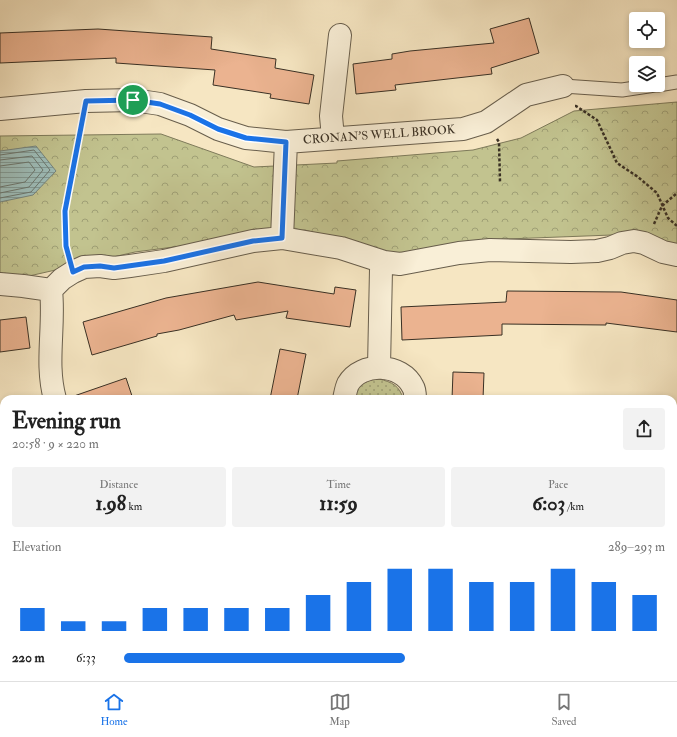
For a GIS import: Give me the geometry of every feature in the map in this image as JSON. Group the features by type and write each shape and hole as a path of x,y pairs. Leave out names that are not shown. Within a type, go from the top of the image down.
{"street":[{"path":"333,138 331,116 340,35"},
{"name":"CRONAN'S WELL BROOK","path":"0,109 86,101 133,100 160,104 190,115 225,132 246,138 286,142 463,129 486,122 526,95 563,86"},
{"path":"282,238 286,142"},
{"path":"54,395 51,368 51,290 62,279 84,267 100,266 114,268 164,261 253,241 282,238 341,248 384,262 400,264 459,253 490,250 571,252 597,251 622,243 634,241 644,243 663,252 677,255"},
{"path":"379,367 381,269 384,262"},
{"path":"0,284 51,290"},
{"path":"345,395 348,384 357,375 368,369 379,367 398,372 408,380 413,388 414,395"}],"lane":[{"path":"665,84 677,82"},
{"path":"563,86 622,90 629,89"}],"path":[{"path":"73,272 66,246 65,211 86,101"},
{"path":"495,135 499,142 500,182"},
{"path":"644,243 662,206 677,193"}],"green space":[{"path":"677,102 677,246 638,234 481,240 399,257 305,230 135,252 29,276 0,278 0,136 161,134 254,167 337,163 337,161 473,150 521,138 574,111"},
{"path":"379,379 388,382 395,385 402,395 355,395 359,386 368,381"}],"water":[{"path":"36,146 56,171 33,195 0,202 0,151"}],"building":[{"path":"529,18 539,53 491,68 492,74 395,85 396,90 356,94 353,64 392,59 392,54 410,51 494,43 490,29"},
{"path":"98,29 212,37 211,49 276,59 275,68 314,75 309,104 270,98 271,94 213,85 215,70 116,63 116,58 0,63 0,33"},
{"path":"258,282 334,294 335,287 356,290 350,327 286,318 288,311 236,320 234,315 179,330 157,334 157,336 92,355 83,322 166,298"},
{"path":"507,291 621,292 677,300 677,332 606,323 606,325 502,324 502,335 402,340 401,307 506,302"},
{"path":"26,317 30,348 0,352 0,320"},
{"path":"280,349 306,354 298,395 271,395"},
{"path":"453,372 484,373 483,395 452,395"},
{"path":"126,378 132,395 77,395"}],"route":[{"path":"133,100 160,104 190,115 218,129 246,138 286,142 282,238 253,241 164,261 114,268 100,266 84,267 73,272 66,246 65,211 86,101 133,100"}]}
